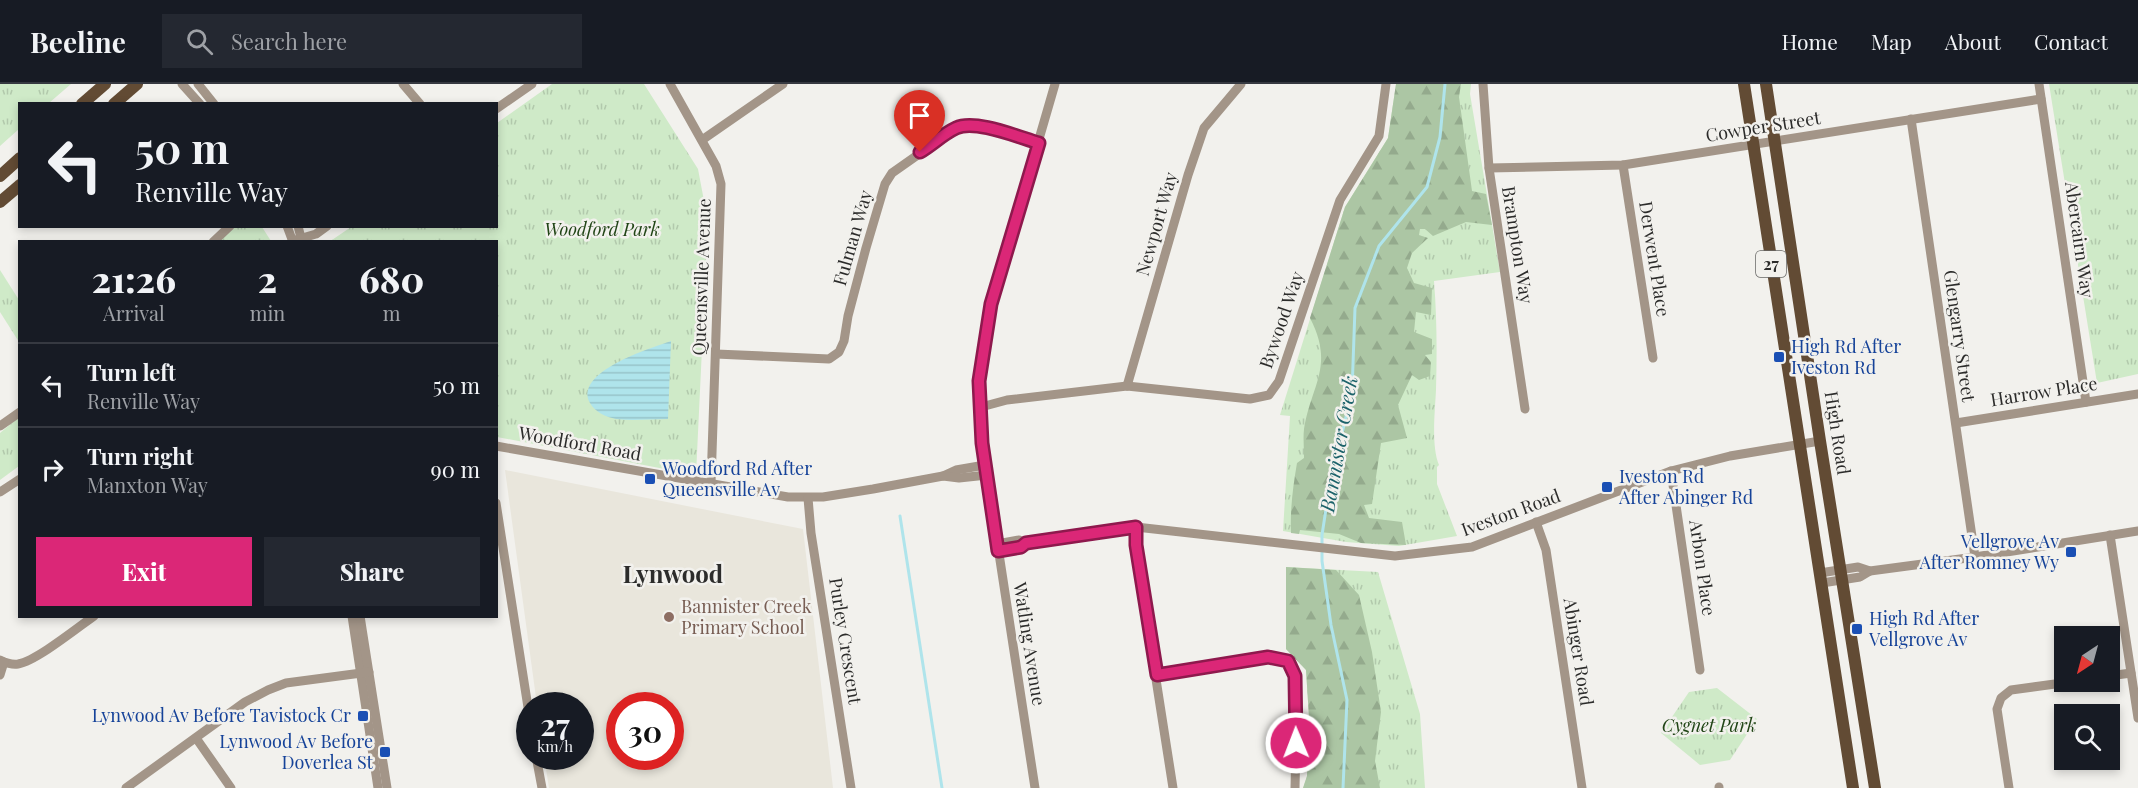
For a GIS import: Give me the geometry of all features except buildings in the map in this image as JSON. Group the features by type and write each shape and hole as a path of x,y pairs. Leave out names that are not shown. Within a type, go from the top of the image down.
{"main road":[{"path":"84,102 105,84"},
{"path":"116,102 137,84"},
{"name":"27","path":"1744,84 1853,788"},
{"name":"High Road","path":"1766,84 1875,788"},
{"path":"2,173 18,161"},
{"path":"3,198 18,187"}],"street":[{"path":"182,84 198,102"},
{"path":"198,84 212,102"},
{"path":"404,84 418,102"},
{"path":"498,108 532,84"},
{"name":"Queensville Avenue","path":"670,84 716,166 721,184 711,483"},
{"path":"702,140 783,84"},
{"name":"Watling Avenue","path":"1035,788 985,465 979,381 991,304 1055,84"},
{"name":"Newport Way","path":"1127,386 1184,186 1203,128 1241,84"},
{"name":"Bywood Way","path":"981,407 1007,400 1127,386 1250,399 1269,396 1279,381 1340,200 1379,135 1386,84"},
{"name":"Brampton Way","path":"1483,84 1489,168 1525,409"},
{"name":"Abercairn Way","path":"2039,84 2086,402"},
{"name":"Cowper Street","path":"1489,168 1623,165 2041,99"},
{"name":"Glengarry Street","path":"1911,119 1975,557"},
{"name":"Fulman Way","path":"716,354 828,359 839,352 844,341 848,316 885,184 892,173 956,128 966,125 1039,143"},
{"name":"Derwent Place","path":"1623,165 1653,358"},
{"path":"215,240 228,228"},
{"path":"300,240 324,228"},
{"name":"Harrow Place","path":"1956,423 2138,394"},
{"path":"0,426 18,413"},
{"name":"Iveston Road","path":"997,548 1019,540 1026,543 1136,527 1395,556 1472,547 1671,471 1730,456 1820,441"},
{"name":"Woodford Road","path":"498,446 788,497 808,498 943,476 956,470 985,465"},
{"name":"Arbon Place","path":"1671,471 1700,670"},
{"name":"Woodford Road","path":"943,476 959,478 987,475"},
{"path":"0,492 18,480"},
{"name":"Purley Crescent","path":"808,498 851,788"},
{"path":"498,516 526,692"},
{"name":"Abinger Road","path":"1536,522 1546,550 1582,788"},
{"path":"1136,527 1136,545 1173,788"},
{"path":"1821,578 1842,574 1858,567 1870,570 1975,557 2138,531"},
{"path":"2110,535 2138,718"},
{"path":"0,675 2,661 19,664 32,659 91,618"},
{"path":"352,618 387,788"},
{"path":"360,618 378,788"},
{"path":"1157,675 1268,657 1288,661 1295,676 1294,788"},
{"path":"126,788 245,702 268,690 286,683 365,673"},
{"path":"2120,674 2131,673"},
{"path":"2009,788 1997,709 2001,698 2011,690 2054,684"},
{"path":"196,738 231,788"},
{"path":"539,770 542,788"}],"shaded area":[{"name":"Bannister Creek Primary School","path":"505,470 803,529 833,788 549,788 546,770 594,770 594,692 535,692"}],"green space":[{"path":"0,84 71,84 50,102 18,102 18,130 0,146"},
{"name":"Woodford Park","path":"552,84 644,84 698,169 708,222 696,475 498,437 498,240 332,240 350,228 498,228 498,122"},
{"path":"1396,84 1471,84 1470,94 1500,272 1434,281 1437,349 1434,438 1439,465 1437,484 1457,536 1399,546 1346,542 1283,531 1290,416 1280,415 1345,207 1388,138"},
{"path":"1396,84 1461,84 1459,97 1472,191 1486,194 1492,225 1466,222 1433,236 1425,229 1420,229 1419,235 1428,238 1412,253 1407,268 1414,283 1432,288 1431,315 1416,312 1414,332 1432,339 1432,354 1425,355 1431,362 1430,376 1419,380 1412,375 1398,405 1407,438 1381,443 1372,504 1364,505 1369,518 1402,522 1406,545 1361,543 1339,534 1300,530 1299,534 1291,533 1292,498 1297,463 1304,458 1304,429 1321,363 1321,349 1310,318 1345,207 1388,138"},
{"path":"2049,84 2138,84 2138,374 2097,383"},
{"path":"234,228 263,228 270,240 221,240"},
{"path":"0,270 18,298 18,340 0,312"},
{"path":"18,418 18,467 0,480 0,433"},
{"path":"1286,567 1378,572 1420,714 1425,788 1303,788 1307,776 1309,717 1306,670 1286,649"},
{"path":"1286,567 1336,570 1359,595 1372,652 1381,712 1375,761 1380,788 1303,788 1307,776 1309,717 1306,670 1286,649"},
{"name":"Cygnet Park","path":"1717,688 1757,719 1730,760 1700,765 1661,733 1689,692"}],"water":[{"path":"671,341 668,419 616,419 601,414 592,406 588,392 593,381 603,372 632,356"}],"waterway":[{"name":"Bannister Creek","path":"1343,788 1347,700 1331,625 1322,561 1322,535 1330,483 1352,392 1355,308 1379,246 1427,187 1440,137 1445,84"},
{"path":"900,516 942,788"}],"place":[{"name":"High Rd After Iveston Rd","path":"1779,357"},
{"name":"Woodford Rd After Queensville Av","path":"650,479"},
{"name":"Iveston Rd After Abinger Rd","path":"1607,487"},
{"name":"Vellgrove Av After Romney Wy","path":"2071,552"},
{"name":"Bannister Creek Primary School","path":"669,617"},
{"name":"High Rd After Vellgrove Av","path":"1857,629"},
{"name":"Lynwood Av Before Tavistock Cr","path":"363,716"},
{"name":"Lynwood Av Before Doverlea St","path":"385,752"}],"district":[{"name":"Lynwood","path":"673,575"}],"route":[{"path":"920,152 956,128 966,125 1039,143 991,304 979,381 982,443 998,551 1021,547 1026,543 1136,527 1136,545 1157,675 1268,657 1288,661 1295,676 1296,743"}]}
